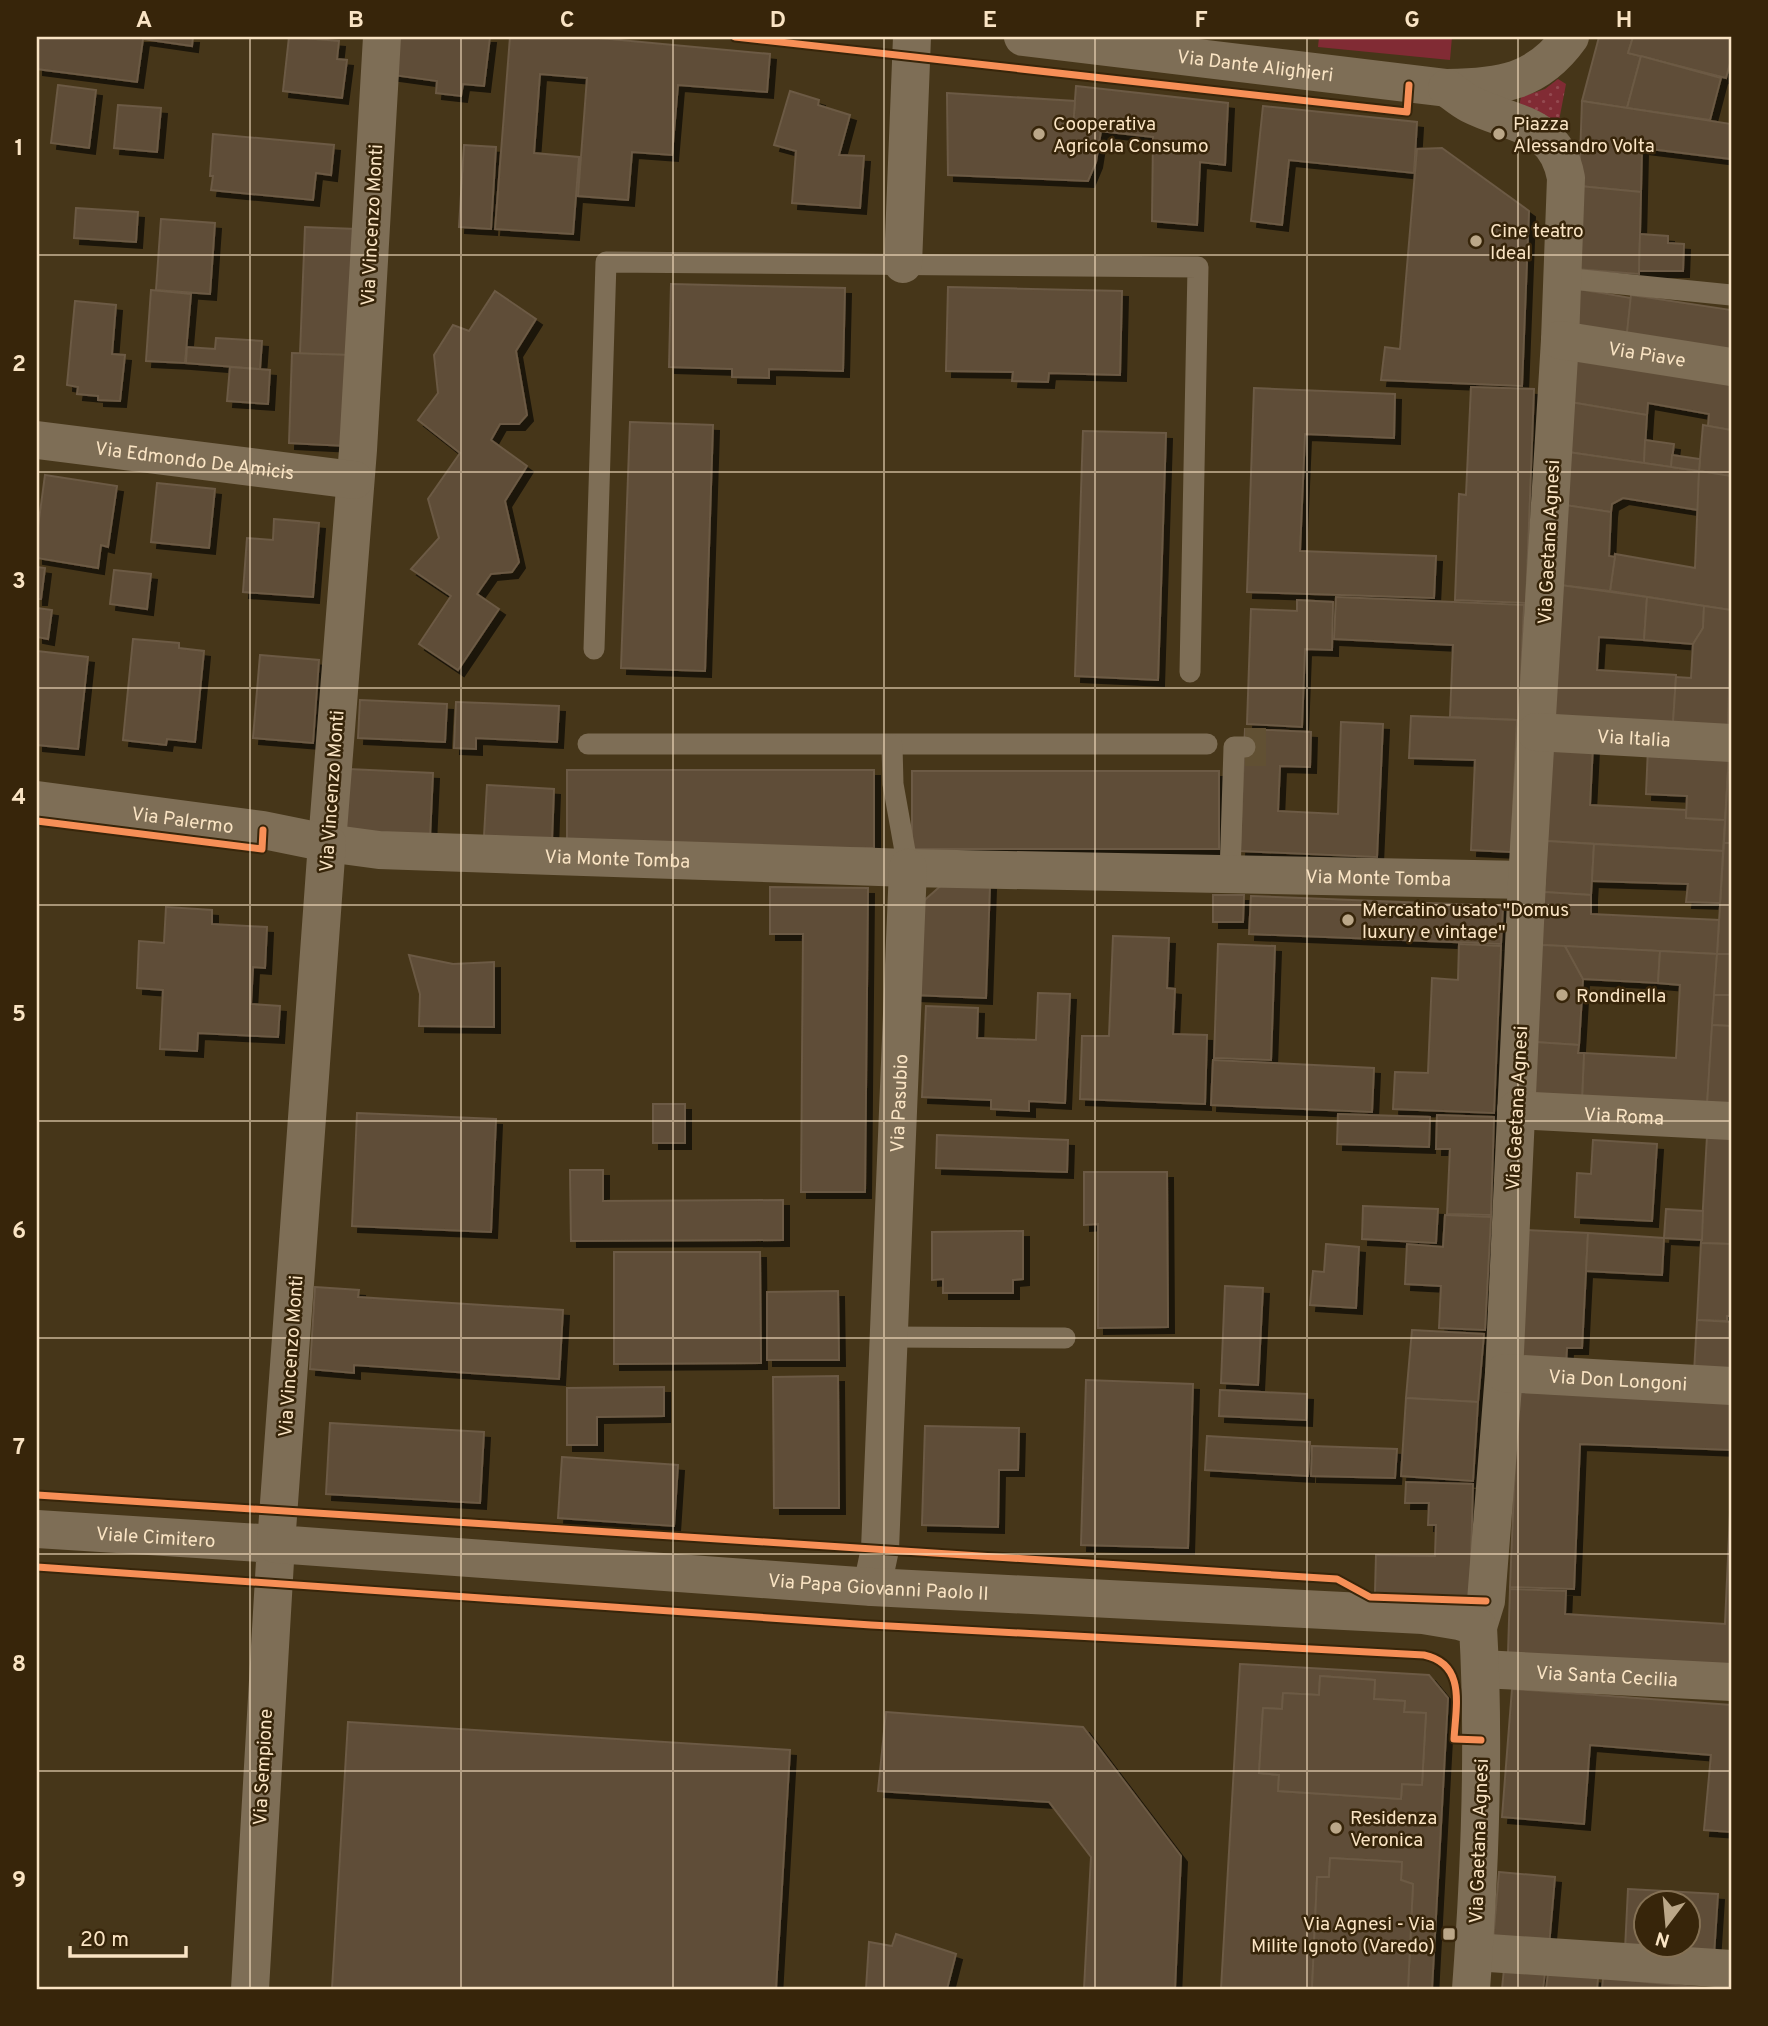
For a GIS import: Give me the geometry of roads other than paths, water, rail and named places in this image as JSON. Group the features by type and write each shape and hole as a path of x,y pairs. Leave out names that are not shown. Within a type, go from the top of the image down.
{"street":[{"name":"Via Vincenzo Monti","path":"276,1544 359,436 382,37"},
{"path":"903,264 912,37"},
{"name":"Via Dante Alighieri","path":"1023,37 1447,88"},
{"path":"1447,88 1502,84 1529,75 1553,59 1570,37"},
{"name":"Via Gaetana Agnesi","path":"1447,88 1470,104 1526,126 1553,145 1564,166 1566,178 1560,340 1527,880 1504,1373 1486,1601 1478,1627 1482,1740 1471,1989"},
{"name":"Via Piave","path":"1560,340 1731,367"},
{"name":"Via Edmondo De Amicis","path":"37,440 354,480"},
{"name":"Via Italia","path":"1536,732 1731,743"},
{"name":"Via Palermo","path":"37,800 263,830 327,843"},
{"name":"Via Monte Tomba","path":"327,843 379,850 908,868 1527,880"},
{"name":"Via Pasubio","path":"872,1587 880,1549 908,868"},
{"name":"Via Roma","path":"1516,1110 1731,1121"},
{"name":"Via Don Longoni","path":"1504,1373 1731,1386"},
{"name":"Viale Cimitero","path":"37,1529 276,1544"},
{"name":"Via Papa Giovanni Paolo II","path":"276,1544 872,1587 1423,1615 1478,1627"},
{"name":"Via Sempione","path":"250,1989 276,1544"},
{"name":"Via Santa Cecilia","path":"1481,1669 1731,1682"},
{"path":"1474,1952 1731,1969"}],"lane":[{"path":"594,649 606,262 1198,267 1189,672"},
{"path":"1562,278 1731,295"},
{"path":"588,744 1207,744"},
{"path":"892,745 893,784 908,868"},
{"path":"1230,874 1234,747 1245,747"},
{"path":"889,1337 1065,1338"}],"tunnel":[{"path":"1245,747 1266,747"}],"place":[{"name":"Cooperativa Agricola Consumo","path":"1039,134"},
{"name":"Piazza Alessandro Volta","path":"1499,134"},
{"name":"Cine teatro Ideal","path":"1476,241"},
{"name":"Mercatino usato \"Domus luxury e vintage\"","path":"1348,920"},
{"name":"Rondinella","path":"1562,995"},
{"name":"Residenza Veronica","path":"1336,1828"},
{"name":"Via Agnesi - Via Milite Ignoto (Varedo)","path":"1449,1934"}]}
